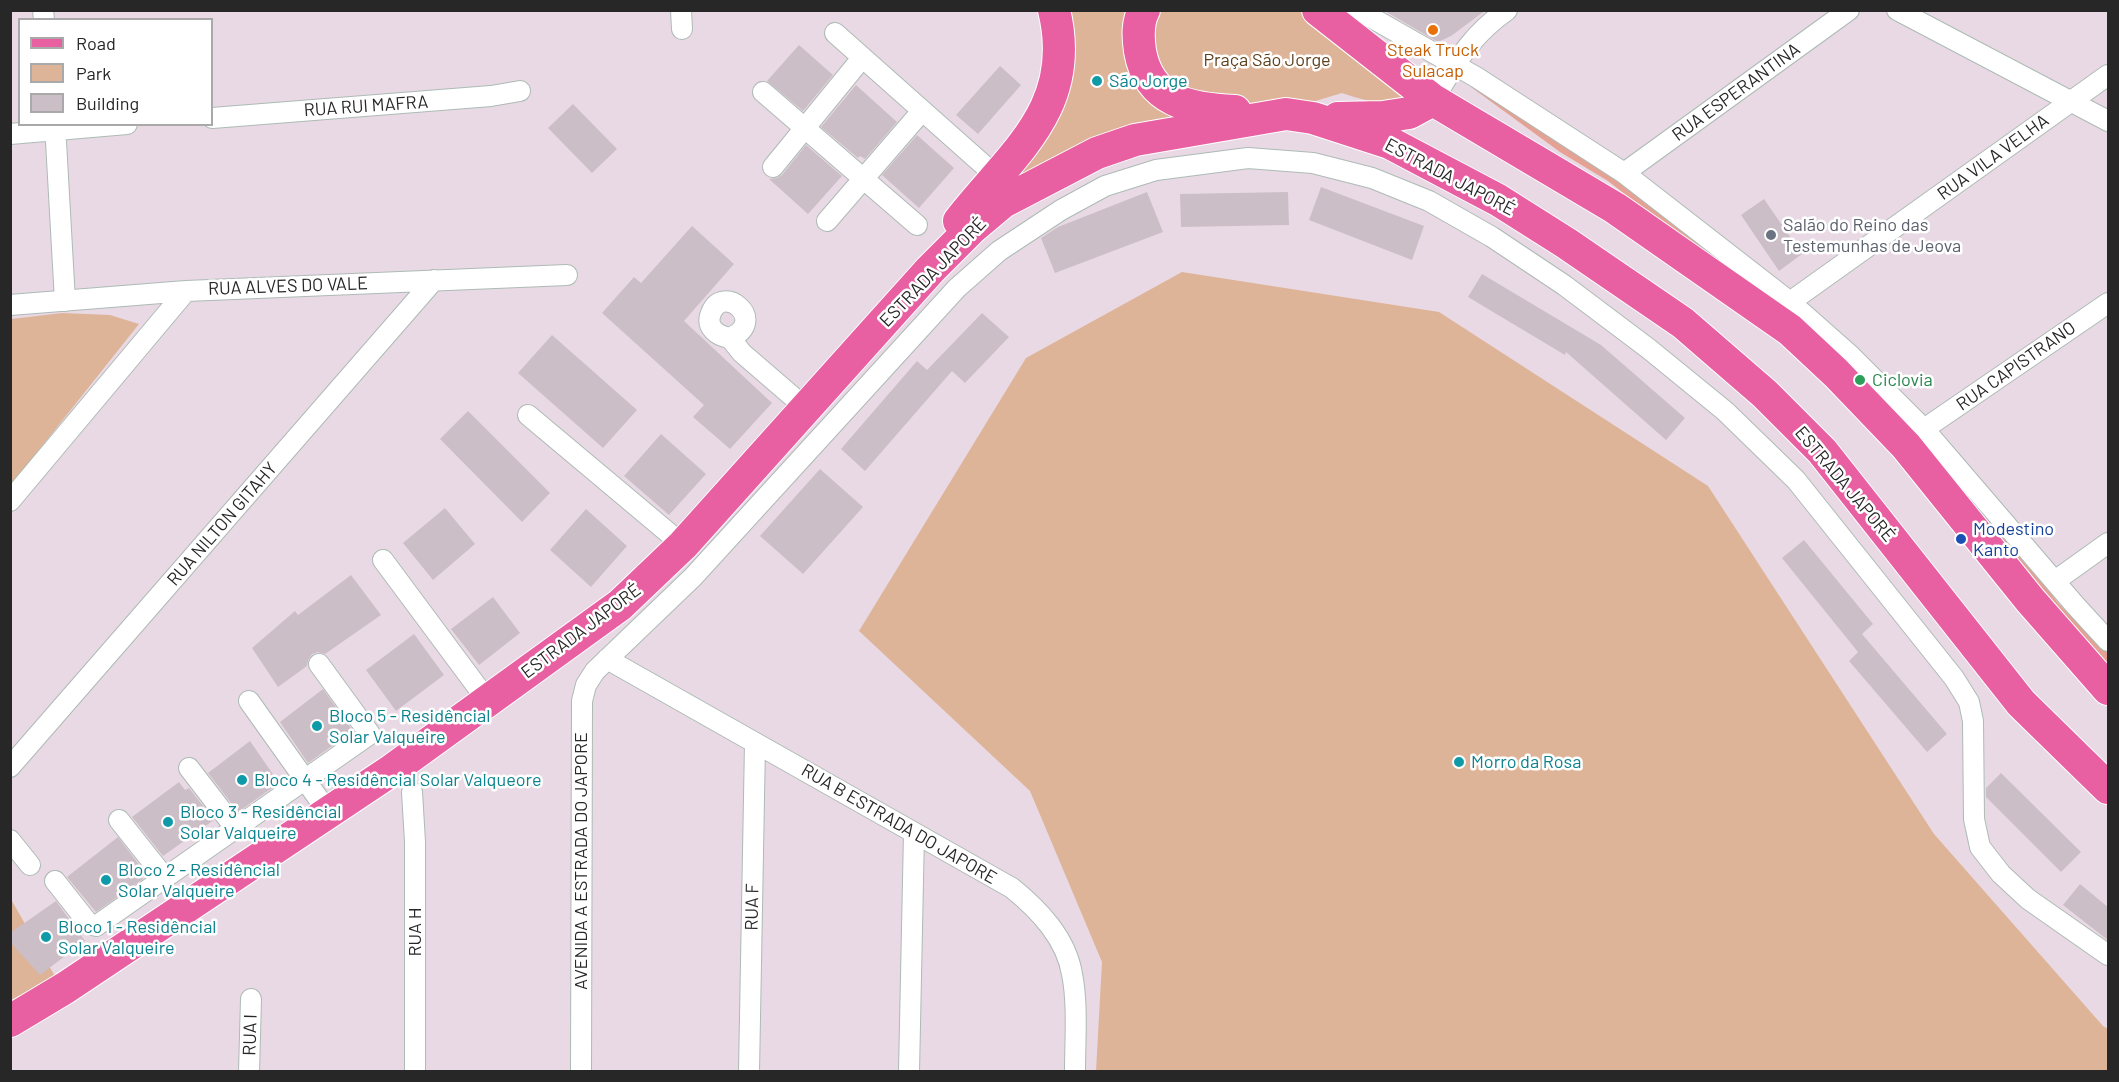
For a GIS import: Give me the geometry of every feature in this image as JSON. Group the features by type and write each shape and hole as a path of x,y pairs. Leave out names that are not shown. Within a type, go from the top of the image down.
{"main road":[{"path":"930,270 947,237 1030,136 1047,109 1055,84 1058,48 1054,10"},
{"path":"1144,10 1140,18 1138,40 1142,62 1152,82 1164,95 1180,104 1199,108 1299,116 1392,116 1409,112 1433,100"},
{"path":"1318,10 1433,100 1615,208 1790,330 1836,373 1906,446 2030,600 2109,689"},
{"name":"ESTRADA JAPORÉ","path":"10,1021 65,988 392,770 620,605 683,545 930,270 972,228 1003,202 1097,153 1135,140 1299,116 1390,143 1498,200 1683,323 1765,393 1822,451 2021,703 2109,788"}],"street":[{"path":"1358,10 1476,76 1624,173 1790,303 1850,355 1924,429 2109,641"},
{"path":"1433,100 1462,52 1489,23 1507,10"},
{"name":"RUA ESPERANTINA","path":"1624,173 1849,10"},
{"path":"1897,10 2109,121"},
{"path":"834,33 996,177"},
{"path":"773,167 862,58"},
{"name":"RUA VILA VELHA","path":"1790,303 2109,75"},
{"name":"RUA RUI MAFRA","path":"213,118 491,96 520,91"},
{"path":"763,92 917,225"},
{"path":"827,221 922,111"},
{"path":"10,134 80,126"},
{"path":"56,127 64,301"},
{"name":"AVENIDA A ESTRADA DO JAPORE","path":"581,1071 582,701 586,685 595,671 693,576 957,288 999,250 1061,210 1105,186 1156,170 1248,158 1313,163 1372,178 1429,201 1492,237 1564,285 1649,349 1725,411 1796,480 1954,678 1969,702 1974,742 1974,819 1980,847 2001,874 2028,899 2109,955"},
{"name":"RUA ALVES DO VALE","path":"10,305 186,291 567,275"},
{"name":"RUA NILTON GITAHY","path":"10,767 434,280"},
{"path":"10,501 186,291"},
{"name":"RUA CAPISTRANO","path":"1924,429 2109,303"},
{"path":"730,338 742,353 807,409"},
{"path":"528,415 683,545"},
{"path":"2055,581 2109,543"},
{"path":"383,560 487,700"},
{"name":"RUA B ESTRADA DO JAPORE","path":"608,659 1012,888 1033,905 1054,930 1072,974 1075,1071"},
{"path":"55,880 89,924 96,926 370,734 319,664"},
{"path":"249,701 328,812"},
{"name":"RUA F","path":"749,1071 755,743"},
{"path":"189,768 236,829"},
{"name":"RUA H","path":"412,792 415,842 415,1071"},
{"path":"119,820 165,878"},
{"path":"909,1071 914,833"},
{"path":"10,840 30,865"},
{"name":"RUA I","path":"249,1071 251,999"}],"green space":[{"name":"Praça São Jorge","path":"1049,11 1301,11 1407,98 1383,103 1342,93 989,200 1048,87"},
{"path":"1182,272 1439,312 1708,486 1934,834 2108,1029 2108,1071 1096,1071 1102,962 1030,791 859,631 1026,358"},
{"path":"62,313 110,315 139,324 11,485 11,319"},
{"path":"12,901 56,978 11,1000 10,903"}],"shaded area":[{"name":"Ciclovia","path":"1476,80 1723,257 1851,363 1991,514 2059,604 2108,652 2108,674 1720,268 1608,181 1560,152 1471,87"}],"building":[{"name":"Steak Truck Sulacap","path":"1383,10 1486,10 1451,36 1438,42"},
{"path":"799,45 833,75 803,111 767,81"},
{"path":"1000,66 1021,85 978,134 956,115"},
{"path":"856,85 897,122 865,159 860,156 858,158 821,127"},
{"path":"573,104 617,149 592,173 548,128"},
{"path":"917,135 954,168 919,208 882,175"},
{"path":"806,145 842,176 808,214 769,179 782,175"},
{"path":"1321,187 1424,226 1412,260 1309,220"},
{"path":"1147,192 1163,232 1055,273 1041,238 1058,227"},
{"path":"1288,192 1289,225 1181,227 1180,194"},
{"name":"Salão do Reino das Testemunhas de Jeova","path":"1764,199 1802,254 1779,271 1741,215"},
{"path":"692,226 734,264 684,321 772,403 730,449 693,417 704,405 602,313 634,277 641,283"},
{"path":"1482,274 1601,345 1685,418 1666,440 1566,352 1565,355 1468,297"},
{"path":"982,313 1009,337 965,383 952,371 865,471 841,449 917,361 927,370"},
{"path":"552,335 637,410 603,448 518,373"},
{"path":"468,411 550,493 522,522 440,439"},
{"path":"661,434 706,474 669,515 624,476"},
{"path":"820,469 863,507 803,574 760,536"},
{"path":"445,508 475,544 433,580 403,543"},
{"path":"586,509 627,546 591,587 550,550"},
{"path":"1804,540 1873,624 1862,634 1947,734 1927,752 1849,661 1858,652 1782,558"},
{"path":"351,575 381,615 325,654 318,652 312,654 307,666 278,687 252,648 295,611 298,615"},
{"path":"493,597 520,633 479,665 451,629"},
{"path":"414,634 444,675 396,711 366,670"},
{"name":"Bloco 5 - Residêncial Solar Valqueire","path":"323,689 353,731 308,763 280,722"},
{"name":"Bloco 4 - Residêncial Solar Valqueore","path":"250,741 279,783 238,812 208,773"},
{"path":"2001,773 2081,852 2061,872 1986,797 1986,788"},
{"name":"Bloco 3 - Residêncial Solar Valqueire","path":"179,782 185,790 189,788 214,820 163,856 132,817"},
{"name":"Bloco 2 - Residêncial Solar Valqueire","path":"118,837 143,870 138,873 143,879 96,912 67,877"},
{"path":"2080,884 2109,908 2109,941 2063,905"},
{"name":"Bloco 1 - Residêncial Solar Valqueire","path":"56,901 85,941 40,975 10,942 10,933"}],"place":[{"name":"Steak Truck Sulacap","path":"1433,30"},
{"name":"São Jorge","path":"1097,81"},
{"name":"Salão do Reino das Testemunhas de Jeova","path":"1771,235"},
{"name":"Ciclovia","path":"1860,380"},
{"name":"Modestino Kanto","path":"1961,539"},
{"name":"Bloco 5 - Residêncial Solar Valqueire","path":"317,726"},
{"name":"Morro da Rosa","path":"1459,762"},
{"name":"Bloco 4 - Residêncial Solar Valqueore","path":"242,780"},
{"name":"Bloco 3 - Residêncial Solar Valqueire","path":"168,822"},
{"name":"Bloco 2 - Residêncial Solar Valqueire","path":"106,880"},
{"name":"Bloco 1 - Residêncial Solar Valqueire","path":"46,937"}]}
